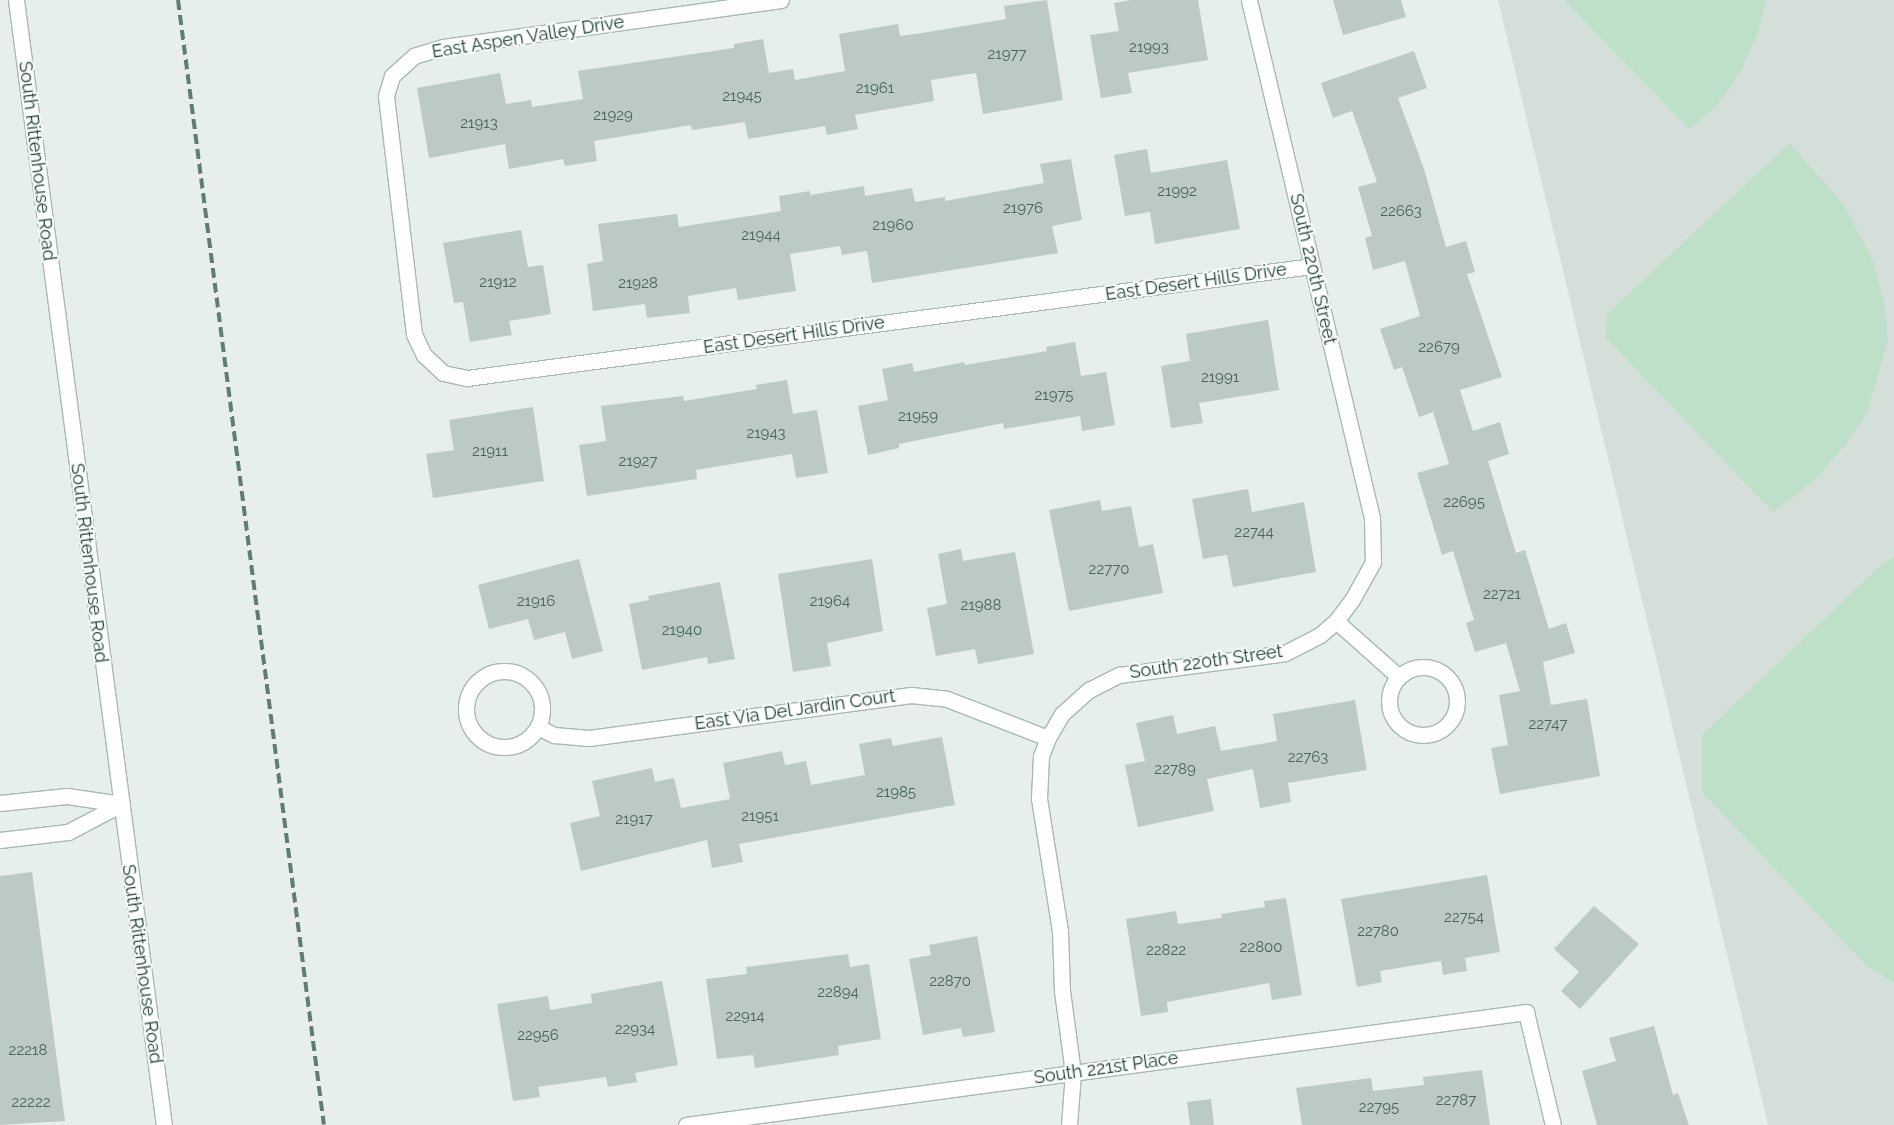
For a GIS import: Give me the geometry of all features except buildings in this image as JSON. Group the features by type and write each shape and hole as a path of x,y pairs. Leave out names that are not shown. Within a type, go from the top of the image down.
{"street":[{"name":"South Rittenhouse Road","path":"16,0 164,1125"},
{"name":"East Aspen Valley Drive","path":"400,216 386,96 392,76 414,56 443,47 781,0"},
{"name":"South 220th Street","path":"1069,1125 1073,1073 1062,991 1060,931 1039,798 1041,756 1048,738 1062,714 1088,690 1119,675 1285,653 1320,635 1336,621 1372,562 1372,518 1249,0"},
{"name":"East Desert Hills Drive","path":"400,216 414,334 424,355 443,373 467,378 1312,266"},
{"path":"1336,621 1398,677"},
{"path":"1421,666 1434,668 1451,680 1457,692 1458,706 1454,718 1446,728 1435,734 1417,735 1399,726 1389,701 1393,685 1398,677 1421,666"},
{"path":"492,673 517,674 536,690 541,702 538,727 530,736 508,747 485,742 476,734 468,717 467,699 472,688 492,673"},
{"name":"East Via Del Jardin Court","path":"538,727 554,735 589,738 911,695 947,699 1048,738"},
{"path":"0,803 67,796 121,804"},
{"path":"0,840 68,832 121,804"},
{"name":"South 221st Place","path":"686,1125 1526,1012 1553,1125"}],"shaded area":[{"path":"1498,0 1894,0 1894,1125 1768,1125"}],"green space":[{"path":"1564,0 1766,0 1759,30 1741,71 1719,103 1690,130"},
{"path":"1790,143 1844,205 1873,261 1884,301 1888,340 1867,413 1846,444 1816,479 1773,512 1606,338 1607,314"},
{"path":"1894,557 1894,983 1865,964 1702,792 1702,735 1882,564"}],"railway":[{"path":"178,0 324,1125"}]}
